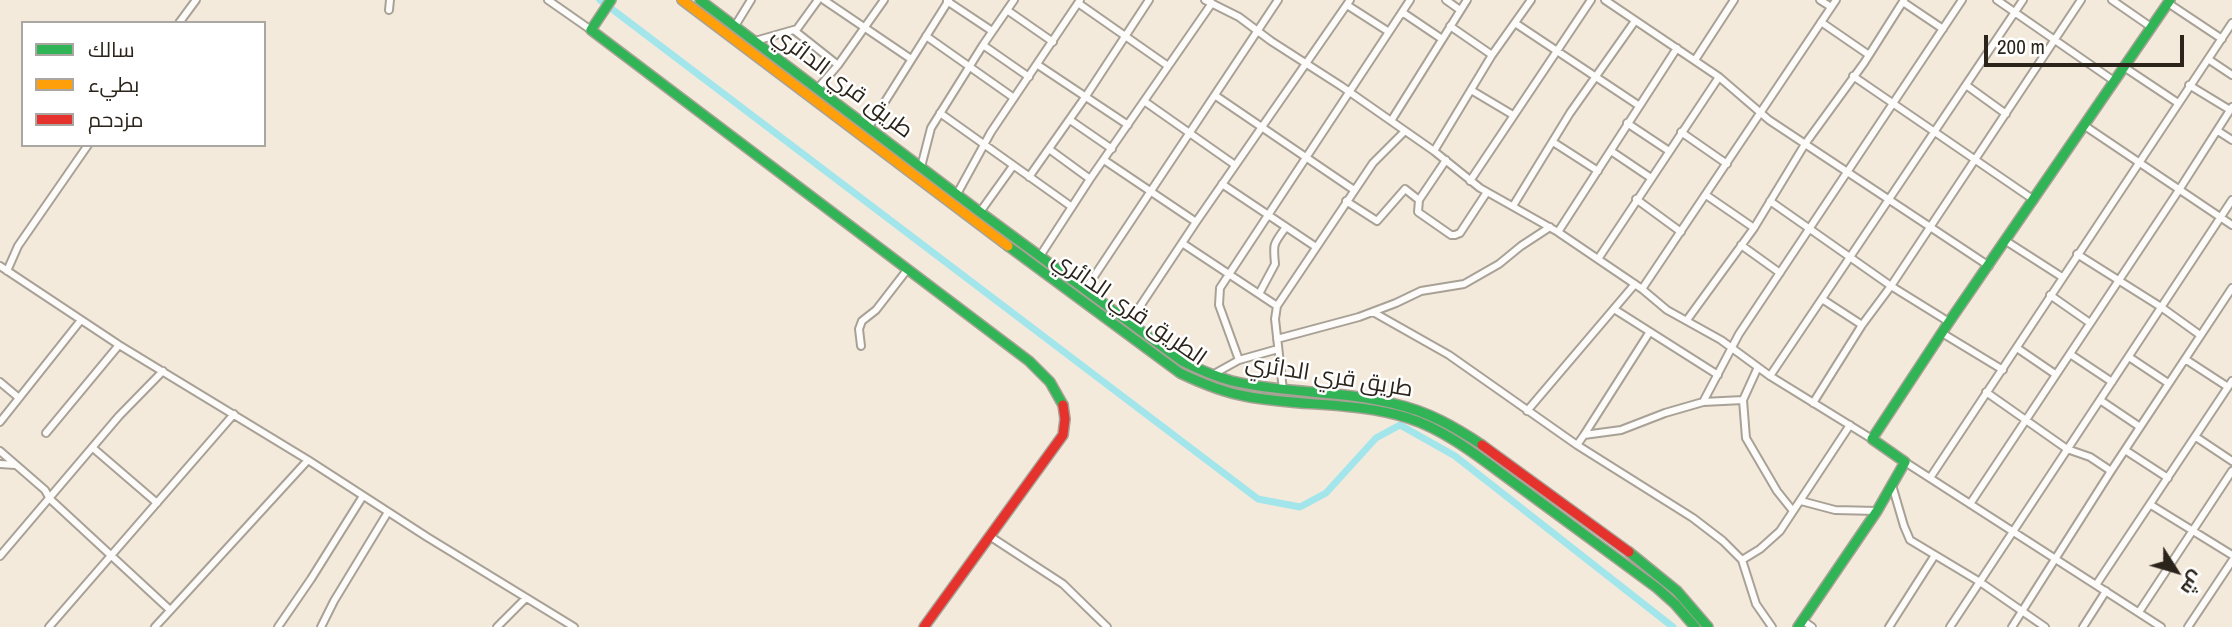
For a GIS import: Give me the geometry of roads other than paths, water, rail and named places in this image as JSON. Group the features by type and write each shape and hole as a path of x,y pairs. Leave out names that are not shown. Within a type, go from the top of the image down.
{"main road":[{"path":"611,0 591,30 1049,378 1063,401 1066,414 1063,435 924,627"},
{"name":"الطريق قري الدائري","path":"682,0 1180,373 1206,386 1244,396 1370,408 1431,427 1472,452 1657,588 1695,627"},
{"name":"طريق قري الدائري","path":"700,0 1182,361 1212,375 1249,386 1379,400 1424,413 1444,422 1643,565 1687,601 1708,627"},
{"path":"1800,624 1877,511 1905,461 1872,439 1942,332 2169,2"}],"street":[{"path":"180,21 196,0"},
{"path":"389,10 390,0"},
{"path":"548,0 591,30"},
{"path":"735,26 751,0"},
{"path":"755,41 794,31 801,26 818,0"},
{"path":"824,0 911,59"},
{"path":"818,88 838,65 884,0"},
{"path":"869,127 948,0 992,31"},
{"path":"920,167 929,132 1014,0"},
{"path":"1029,177 1149,0"},
{"path":"1085,290 1278,0"},
{"path":"1239,360 1219,305 1220,288 1410,0"},
{"path":"1446,0 1460,10"},
{"path":"1391,121 1467,0"},
{"path":"1434,151 1492,55 1531,0"},
{"path":"1470,181 1591,0"},
{"path":"1605,0 1719,77 1760,112 1805,144 1989,266"},
{"path":"1695,61 1734,0"},
{"path":"1820,0 1831,7"},
{"path":"1642,289 1836,0"},
{"path":"1703,402 1739,334 1962,0"},
{"path":"1997,0 2115,81"},
{"path":"1770,376 2023,0"},
{"path":"1813,403 1862,325 1891,286 2081,0"},
{"path":"2112,0 2151,27"},
{"path":"1040,256 1209,1 1239,17 1350,92 1434,151 1470,181 1558,232 1642,289 1667,310 1733,347 1770,376 1872,439"},
{"path":"1688,320 1754,228 1805,144 1904,1 1943,29"},
{"path":"957,194 983,144 1079,2 1168,66"},
{"path":"1129,323 1348,2 1389,32"},
{"path":"2169,2 2222,39"},
{"path":"1007,10 1052,43"},
{"path":"1402,12 1442,39"},
{"path":"1513,206 1570,113 1635,21"},
{"path":"1821,22 1869,55"},
{"path":"1515,23 1638,105"},
{"path":"1930,478 2232,23"},
{"path":"1450,26 1492,55"},
{"path":"794,31 838,65"},
{"path":"926,36 1014,99"},
{"path":"983,45 1029,77"},
{"path":"1558,232 1677,48"},
{"path":"2208,59 2232,75"},
{"path":"1038,65 1128,125"},
{"path":"2123,67 2178,103"},
{"path":"1853,76 2034,200"},
{"path":"1598,259 1719,77"},
{"path":"1966,85 2006,114"},
{"path":"1970,504 2231,109 2189,85"},
{"path":"1471,90 1513,115"},
{"path":"1216,96 1354,190"},
{"path":"1144,101 1236,165"},
{"path":"940,113 1072,207"},
{"path":"1070,120 1112,149"},
{"path":"1627,123 1668,151"},
{"path":"2085,126 2232,225"},
{"path":"1283,390 1275,314 1277,306 1373,163 1405,131"},
{"path":"2218,131 2232,140"},
{"path":"1681,132 1727,164"},
{"path":"1553,142 1598,171"},
{"path":"7,271 24,237 88,147"},
{"path":"1049,149 1090,179"},
{"path":"1611,151 1651,178"},
{"path":"1104,160 1196,222"},
{"path":"1446,160 1419,200 1418,212 1455,236 1460,233 1487,192"},
{"path":"980,212 1013,166"},
{"path":"1222,184 1315,247"},
{"path":"1346,201 1377,221 1405,189 1419,200"},
{"path":"1706,195 1754,228"},
{"path":"1636,199 1681,232"},
{"path":"1950,627 2232,200"},
{"path":"1770,201 1891,286 1949,322"},
{"path":"1259,294 1275,264 1272,249 1274,244 1286,227"},
{"path":"1277,339 1373,312 1421,291 1469,282 1550,227"},
{"path":"2006,241 2062,277"},
{"path":"1182,243 1277,306"},
{"path":"1741,245 1780,273"},
{"path":"2077,254 2200,335"},
{"path":"0,266 119,345 574,627"},
{"path":"861,346 859,329 862,321 876,310 907,270"},
{"path":"1527,411 1635,284"},
{"path":"2012,627 2110,471 2232,288"},
{"path":"2050,295 2091,323"},
{"path":"1822,299 1862,325"},
{"path":"1614,309 1718,375"},
{"path":"1373,312 1449,355 1577,445 1693,518 1723,541 1742,560 1756,604 1772,627"},
{"path":"0,422 82,320"},
{"path":"1942,332 2003,370"},
{"path":"1577,445 1649,333"},
{"path":"46,433 119,345"},
{"path":"2017,348 2055,374"},
{"path":"1212,375 1239,360 1278,349"},
{"path":"2070,354 2112,382"},
{"path":"2129,357 2168,383"},
{"path":"2096,585 2230,384 2185,359"},
{"path":"1758,367 1743,400 1744,426 1750,447 1777,491 1793,511"},
{"path":"0,556 119,416 163,372"},
{"path":"0,382 19,398"},
{"path":"1986,393 2067,449 2083,454 2110,471"},
{"path":"1584,435 1621,430 1703,402 1743,400"},
{"path":"2100,400 2140,427"},
{"path":"48,627 234,414"},
{"path":"1742,560 1772,540 1801,501 1850,425"},
{"path":"2196,437 2232,461"},
{"path":"93,448 157,503"},
{"path":"2125,450 2168,478"},
{"path":"0,451 45,490 50,499 170,610"},
{"path":"155,627 308,460"},
{"path":"1905,461 2139,612 2156,626"},
{"path":"0,464 17,465"},
{"path":"2139,612 2232,471"},
{"path":"2224,484 2232,490"},
{"path":"1892,485 1903,526 1910,540 1980,582 2045,627"},
{"path":"278,627 363,496"},
{"path":"1801,501 1835,510 1877,511"},
{"path":"2151,505 2232,558 2188,627"},
{"path":"321,627 388,512"},
{"path":"991,537 1063,584 1098,624 1107,627"},
{"path":"1889,627 1936,555"},
{"path":"2082,627 2106,591"},
{"path":"497,627 525,599"},
{"path":"1800,624 1812,627"}],"waterway":[{"path":"600,0 1258,499 1300,507 1326,493 1376,438 1400,425 1455,456 1673,627"}]}
